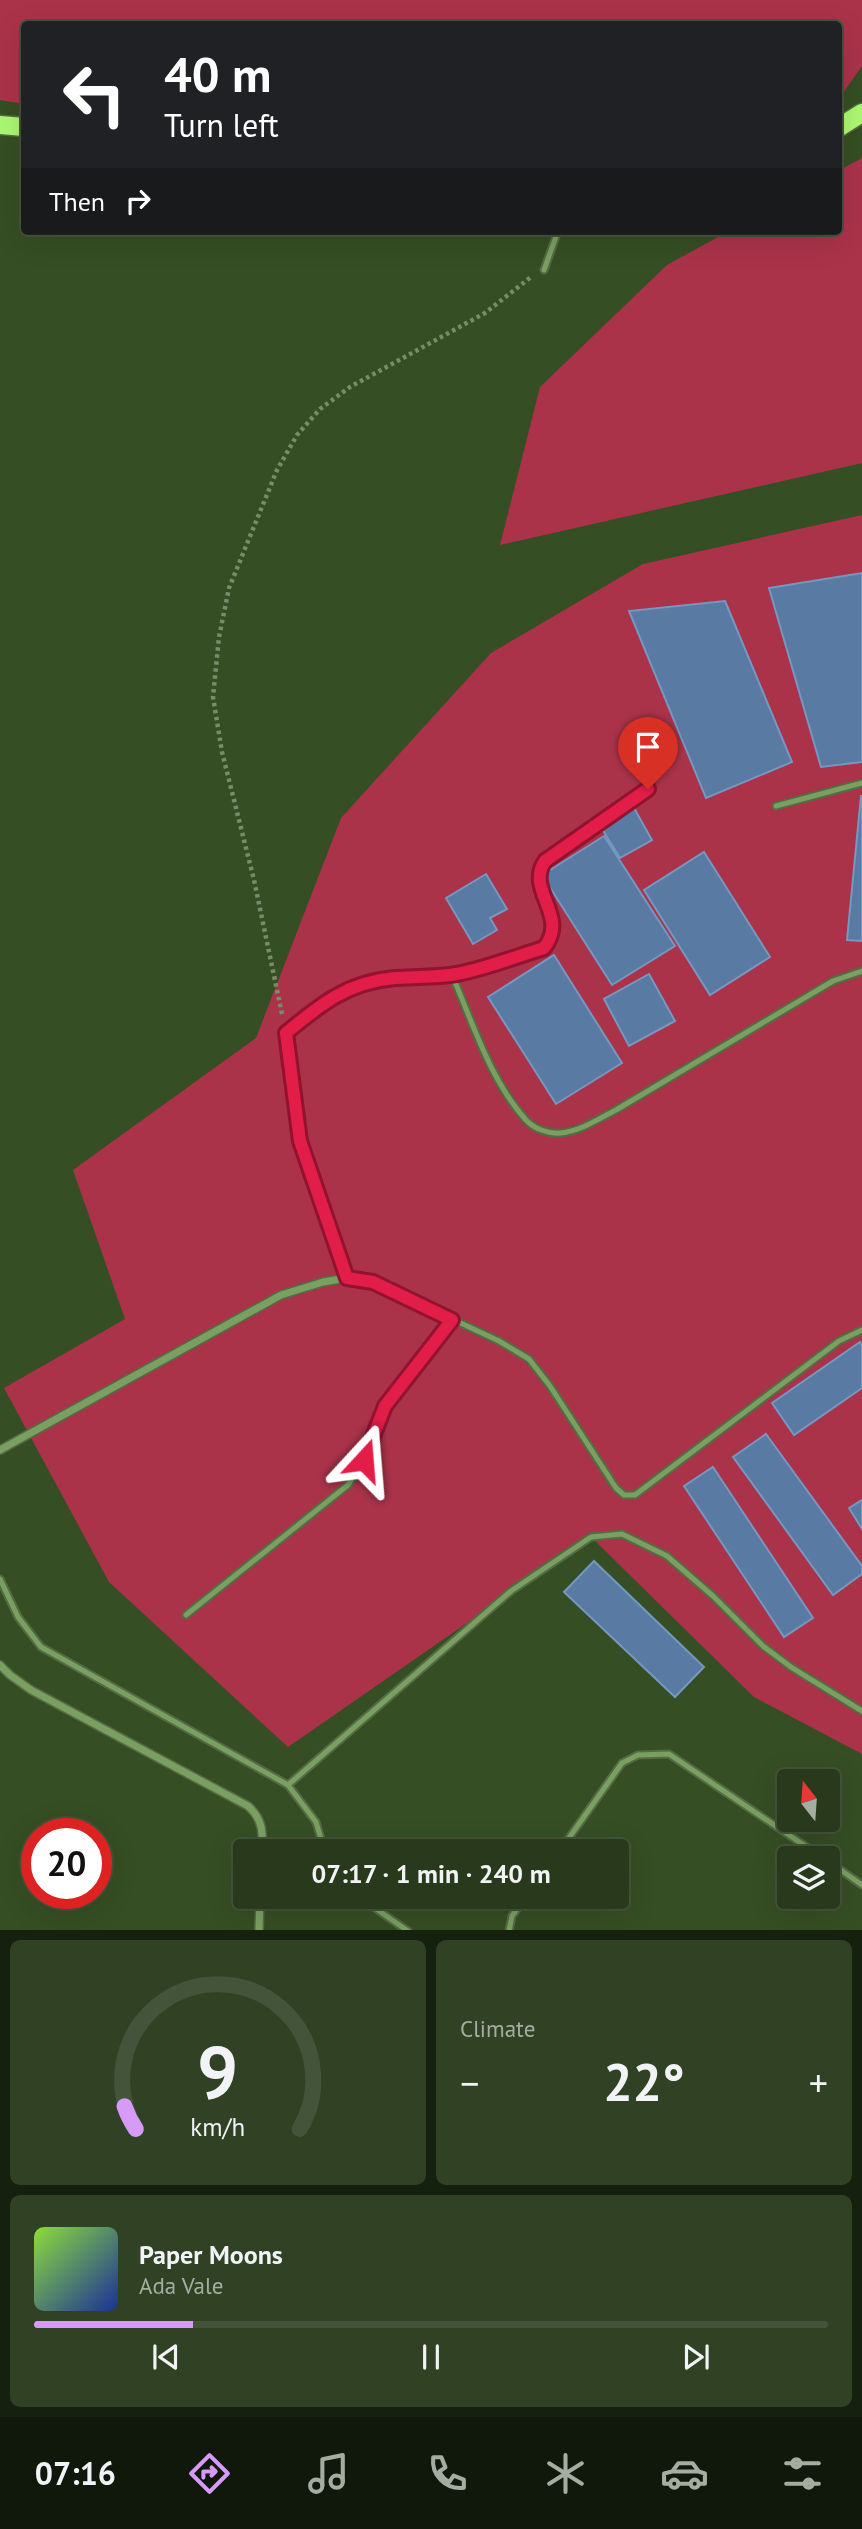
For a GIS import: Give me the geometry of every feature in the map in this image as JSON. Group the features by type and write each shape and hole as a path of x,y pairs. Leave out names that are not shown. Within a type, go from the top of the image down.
{"main road":[{"path":"842,126 862,113"},
{"path":"0,125 21,127"}],"street":[{"path":"0,1450 281,1295 323,1282 347,1278"},
{"path":"0,1665 31,1689 248,1806 259,1820 263,1839"},
{"path":"259,1930 260,1909"}],"lane":[{"path":"544,270 557,235"},
{"path":"776,806 862,783"},
{"path":"648,789 545,861 540,868 539,880 554,925 552,936 544,948 452,975 393,978 366,983 342,991 317,1007 286,1033 300,1141 347,1278 373,1282 529,1359 557,1395 616,1488 624,1495 635,1495 839,1341 862,1330"},
{"path":"452,975 493,1068 513,1102 527,1122 543,1131 560,1133 581,1128 615,1110 832,981 862,971"},
{"path":"186,1615 348,1485 364,1460 385,1406 452,1320"},
{"path":"288,1785 511,1591 591,1536 622,1534 667,1556 713,1596 763,1646 791,1667 862,1711"},
{"path":"0,1579 18,1617 41,1647 288,1785 316,1822 321,1839"},
{"path":"568,1839 622,1763 638,1755 669,1754 805,1846"},
{"path":"840,1869 862,1885"},
{"path":"377,1909 408,1930"},
{"path":"509,1930 512,1916 517,1909"}],"path":[{"path":"286,1033 254,880 222,752 213,697 219,637 229,588 277,470 297,435 320,409 350,387 485,313 526,279 544,270"}],"shaded area":[{"path":"0,0 862,0 862,66 842,94 842,21 21,21 21,104 0,100"},
{"path":"862,158 862,463 500,545 540,387 667,265 722,235 842,235 842,169"},
{"path":"862,515 862,1754 754,1697 591,1537 288,1747 109,1582 4,1388 125,1319 73,1170 256,1038 341,818 491,653 643,564"}],"building":[{"path":"862,573 862,762 821,767 769,588"},
{"path":"725,601 792,762 706,798 629,611"},
{"path":"862,796 862,941 847,940"},
{"path":"634,808 652,840 620,858 601,827"},
{"path":"604,836 675,946 612,985 542,875"},
{"path":"704,852 770,957 710,995 644,890"},
{"path":"486,874 507,909 490,918 497,930 473,944 446,898"},
{"path":"554,955 622,1063 556,1104 488,997"},
{"path":"649,974 675,1021 629,1046 604,999"},
{"path":"860,1342 862,1388 794,1435 772,1403"},
{"path":"766,1434 862,1566 862,1574 833,1595 733,1457"},
{"path":"713,1467 813,1618 784,1637 684,1486"},
{"path":"862,1500 862,1529 849,1508"},
{"path":"594,1561 704,1667 675,1697 564,1592"}],"route":[{"path":"364,1460 385,1406 452,1320 373,1282 347,1278 300,1141 286,1033 317,1007 342,991 366,983 393,978 452,975 544,948 552,936 554,925 539,880 540,868 545,861 648,789"}]}
